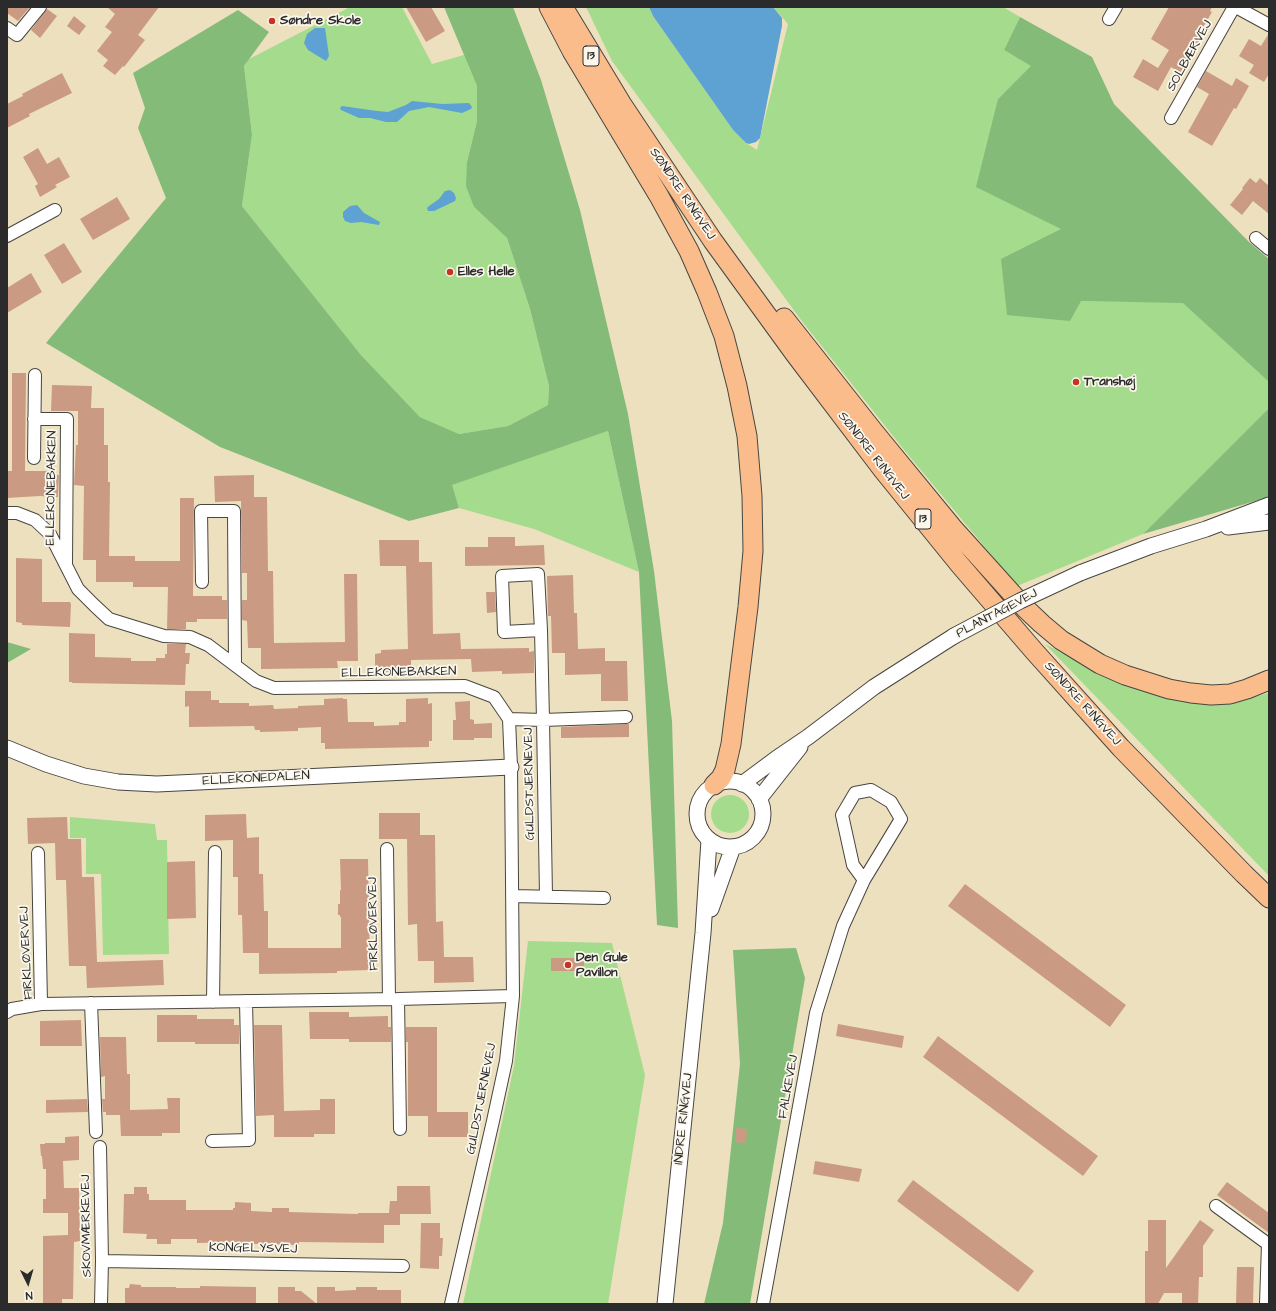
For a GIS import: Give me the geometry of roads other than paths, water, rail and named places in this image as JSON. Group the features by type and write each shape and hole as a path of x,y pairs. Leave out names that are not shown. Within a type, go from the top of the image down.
{"main road":[{"path":"549,7 572,51 659,196 689,251 724,336 737,386 747,436 752,496 753,551 748,607 731,744 725,770 721,778 714,785"},
{"name":"SØNDRE RINGVEJ","path":"563,7 621,104 712,241 883,470 960,565 1034,651 1122,748 1238,869 1269,898"},
{"path":"621,104 874,432 952,527 1025,608 1060,640 1100,664 1125,675 1169,689 1211,695 1230,694 1269,680"}],"street":[{"path":"7,28 17,35 40,7"},
{"path":"1109,19 1116,7"},
{"path":"1235,7 1269,26"},
{"name":"SOLBÆRVEJ","path":"1171,118 1235,7"},
{"path":"7,236 55,210"},
{"path":"1256,238 1269,249"},
{"name":"ELLEKONEBAKKEN","path":"34,458 35,375"},
{"name":"ELLEKONEBAKKEN","path":"34,419 67,419 66,565"},
{"name":"PLANTAGEVEJ","path":"742,784 808,737 874,687 954,636 1020,601 1080,573 1151,546 1206,529 1269,505"},
{"path":"202,582 201,511 234,511 235,665"},
{"name":"ELLEKONEBAKKEN","path":"7,513 17,513 35,520 50,534 78,589 110,619 164,636 190,637 208,645 256,681 274,688 465,686 494,697 509,719"},
{"name":"PLANTAGEVEJ","path":"1206,529 1269,522"},
{"name":"GULDSTJERNEVEJ","path":"541,630 504,632 502,576 538,574 541,630 546,896"},
{"name":"GULDSTJERNEVEJ","path":"509,719 543,720 626,717"},
{"path":"509,719 511,767"},
{"name":"PLANTAGEVEJ","path":"759,799 808,737"},
{"name":"ELLEKONEDALEN","path":"7,748 46,764 84,776 118,782 157,784 511,767"},
{"name":"GULDSTJERNEVEJ","path":"451,1304 506,1060 513,996 511,767"},
{"path":"728,781 742,784 752,790 759,799 763,814 758,830 748,841 741,845 733,847 721,846 709,840 698,825 696,816 697,806 704,794 714,785 728,781"},
{"name":"FALKEVEJ","path":"763,1304 816,1013 843,926 864,880 901,819 891,802 871,790 855,793 842,815 853,864 864,880"},
{"name":"INDRE RINGVEJ","path":"665,1304 703,933 709,840"},
{"name":"INDRE RINGVEJ","path":"703,933 720,879 733,847"},
{"name":"FIRKLØVERVEJ","path":"386,849 400,1129"},
{"path":"213,1002 215,852"},
{"name":"FIRKLØVERVEJ","path":"38,854 41,1004 513,996"},
{"path":"512,896 604,898"},
{"path":"212,1141 249,1140 246,1001"},
{"path":"91,1003 96,1132"},
{"path":"7,1012 12,1009 41,1004"},
{"name":"SKOVMÆRKEVEJ","path":"100,1147 102,1261 101,1304"},
{"path":"1216,1206 1268,1244 1266,1304"},
{"name":"KONGELYSVEJ","path":"102,1261 403,1266"}],"water":[{"path":"649,7 773,7 782,18 782,26 760,138 756,142 749,144 746,143 733,130 653,16"},
{"path":"315,28 325,28 329,56 326,61 308,50 304,43 307,34"},
{"path":"412,101 442,104 469,103 472,107 471,109 462,113 429,107 409,111 397,122 359,118 341,110 340,108 342,106 388,112"},
{"path":"450,190 454,193 456,198 455,201 434,211 428,211 427,208 429,206 439,199 445,191"},
{"path":"357,205 364,213 380,222 379,225 361,222 351,223 345,221 343,212 350,206"}],"place":[{"name":"Søndre Skole","path":"272,21"},
{"name":"Elles Helle","path":"450,272"},
{"name":"Transhøj","path":"1076,382"},
{"name":"Den Gule Pavillon","path":"568,965"}]}
